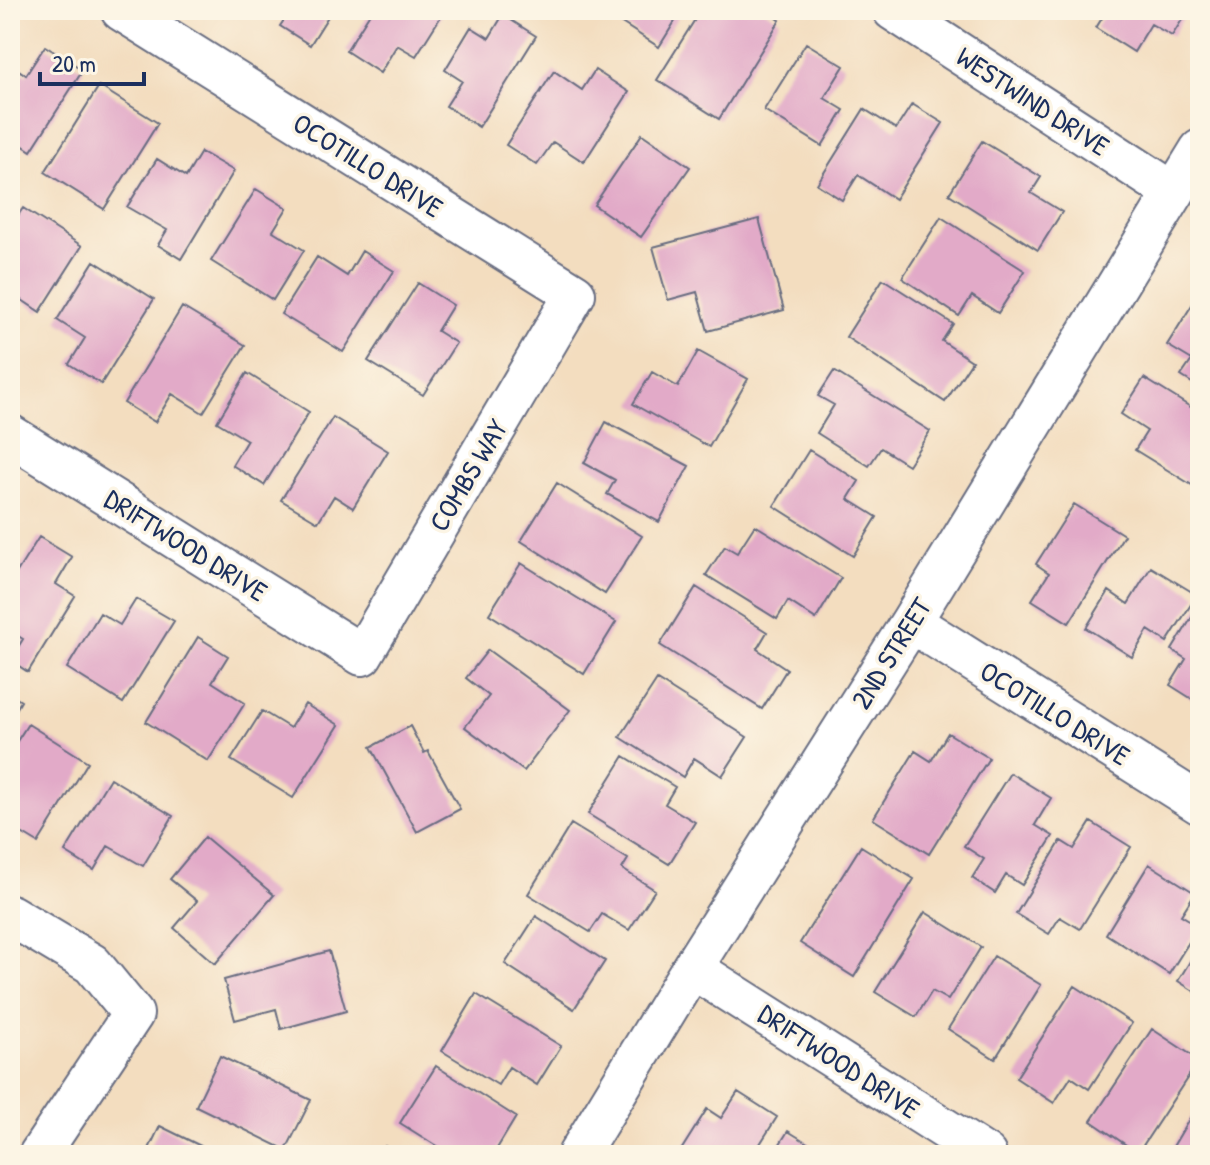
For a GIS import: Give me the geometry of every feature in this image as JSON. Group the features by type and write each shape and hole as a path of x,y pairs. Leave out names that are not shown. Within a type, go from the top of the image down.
{"street":[{"name":"OCOTILLO DRIVE","path":"121,10 575,294"},
{"name":"WESTWIND DRIVE","path":"893,10 1173,192"},
{"name":"2ND STREET","path":"578,1155 692,968 911,622 1200,150"},
{"name":"COMBS WAY","path":"362,655 575,294"},
{"name":"DRIFTWOOD DRIVE","path":"10,435 362,655"},
{"name":"OCOTILLO DRIVE","path":"911,622 1200,804"},
{"path":"10,915 92,964 133,1014 39,1155"},
{"name":"DRIFTWOOD DRIVE","path":"692,968 986,1155"}],"building":[{"path":"291,10 332,10 310,45 280,26"},
{"path":"372,10 445,10 416,56 397,45 380,73 346,51"},
{"path":"623,10 682,10 659,47 617,20"},
{"path":"701,10 714,14 716,10 764,10 780,20 719,119 657,80"},
{"path":"1107,10 1188,10 1172,36 1151,24 1134,52 1096,28"},
{"path":"503,15 536,36 479,127 446,106 462,81 445,70 471,27 489,38"},
{"path":"806,43 844,66 824,98 844,110 822,146 764,110"},
{"path":"45,46 83,70 31,151 10,137 10,64 26,75"},
{"path":"595,70 629,92 584,162 553,142 537,165 506,145 554,71 582,90"},
{"path":"99,86 158,123 104,209 45,172"},
{"path":"912,104 943,123 895,199 858,175 842,200 817,184 864,109 896,129"},
{"path":"642,134 690,167 641,237 594,205"},
{"path":"982,141 1041,177 1031,193 1062,212 1038,250 949,194"},
{"path":"201,152 234,171 181,259 158,245 167,230 127,207 157,159 186,177"},
{"path":"256,189 287,208 273,231 304,250 273,300 211,261"},
{"path":"23,208 82,246 40,312 10,292 10,227"},
{"path":"941,217 1025,271 998,313 972,296 959,316 902,278"},
{"path":"759,219 784,310 708,331 697,292 668,300 653,247"},
{"path":"362,251 394,271 343,352 281,314 317,257 347,276"},
{"path":"94,261 154,299 101,384 69,364 85,338 57,320"},
{"path":"883,279 953,324 942,341 972,361 945,402 846,337"},
{"path":"418,283 453,305 437,331 456,343 423,395 368,361"},
{"path":"1192,305 1200,310 1200,388 1181,376 1192,360 1167,345"},
{"path":"182,307 245,345 203,413 172,394 155,422 124,403"},
{"path":"698,351 748,379 709,447 633,404 652,372 678,387"},
{"path":"834,371 930,431 908,465 881,448 869,466 817,433 834,405 818,396"},
{"path":"247,373 309,412 264,485 232,465 247,440 217,422"},
{"path":"1144,378 1200,413 1200,490 1135,450 1147,431 1121,414"},
{"path":"333,417 388,451 353,508 334,496 318,522 281,500"},
{"path":"606,422 689,466 659,522 607,494 615,480 584,463"},
{"path":"809,450 859,481 848,499 877,517 853,556 774,506"},
{"path":"557,483 642,536 605,594 521,541"},
{"path":"1074,504 1124,535 1069,623 1032,600 1049,573 1036,564"},
{"path":"755,525 841,578 816,619 788,601 777,619 706,575 725,546 737,553"},
{"path":"39,537 72,557 56,584 75,596 28,672 10,660 23,639 10,631 10,583"},
{"path":"521,563 616,622 584,674 489,614"},
{"path":"1151,567 1197,595 1167,642 1148,630 1132,657 1086,628 1109,591 1128,604"},
{"path":"696,587 767,632 757,649 787,669 762,709 660,645"},
{"path":"136,599 174,621 123,703 67,668 100,613 120,625"},
{"path":"1200,604 1200,704 1170,685 1186,659 1172,650"},
{"path":"198,637 228,656 212,682 245,703 208,761 146,722"},
{"path":"488,650 570,710 524,771 465,727 489,696 466,678"},
{"path":"657,680 747,737 722,776 694,758 683,777 620,737"},
{"path":"10,694 21,701 10,720"},
{"path":"305,704 339,725 293,798 231,760 262,711 290,728"},
{"path":"28,724 88,762 38,843 10,826 15,811 10,808 10,752"},
{"path":"410,726 424,753 428,751 460,809 417,832 371,747"},
{"path":"948,733 989,758 929,854 873,819 915,751 931,761"},
{"path":"624,756 675,787 665,804 695,822 669,864 588,814"},
{"path":"1010,773 1051,798 1035,825 1053,836 1022,885 1006,875 995,893 972,878 984,859 964,846"},
{"path":"110,778 173,816 143,866 108,846 94,870 65,852"},
{"path":"1091,822 1131,847 1080,929 1060,917 1049,934 1016,914 1061,841 1074,849"},
{"path":"571,824 628,859 622,869 655,890 629,930 602,914 590,932 528,894"},
{"path":"205,837 274,895 215,964 174,928 197,901 170,879"},
{"path":"861,846 914,879 854,977 800,943"},
{"path":"1149,864 1195,893 1181,915 1199,926 1169,974 1106,934"},
{"path":"925,912 981,947 948,1000 932,991 916,1017 875,992"},
{"path":"536,916 605,961 574,1009 505,964"},
{"path":"1200,945 1200,995 1178,981"},
{"path":"329,951 346,1011 281,1029 276,1009 235,1020 224,980"},
{"path":"994,956 1041,985 995,1059 948,1029"},
{"path":"1075,986 1132,1023 1089,1089 1071,1077 1054,1103 1016,1078"},
{"path":"476,994 561,1046 537,1085 509,1067 498,1085 442,1051"},
{"path":"1152,1029 1199,1060 1138,1153 1091,1121"},
{"path":"220,1056 311,1100 286,1150 196,1106"},
{"path":"436,1066 516,1117 493,1155 451,1155 400,1123"},
{"path":"738,1092 777,1117 753,1155 678,1155 707,1109 721,1118"},
{"path":"1200,1101 1200,1155 1168,1155"},
{"path":"160,1126 219,1155 146,1155"},
{"path":"788,1131 827,1155 773,1155"},
{"path":"385,1146 399,1155 379,1155"}]}
